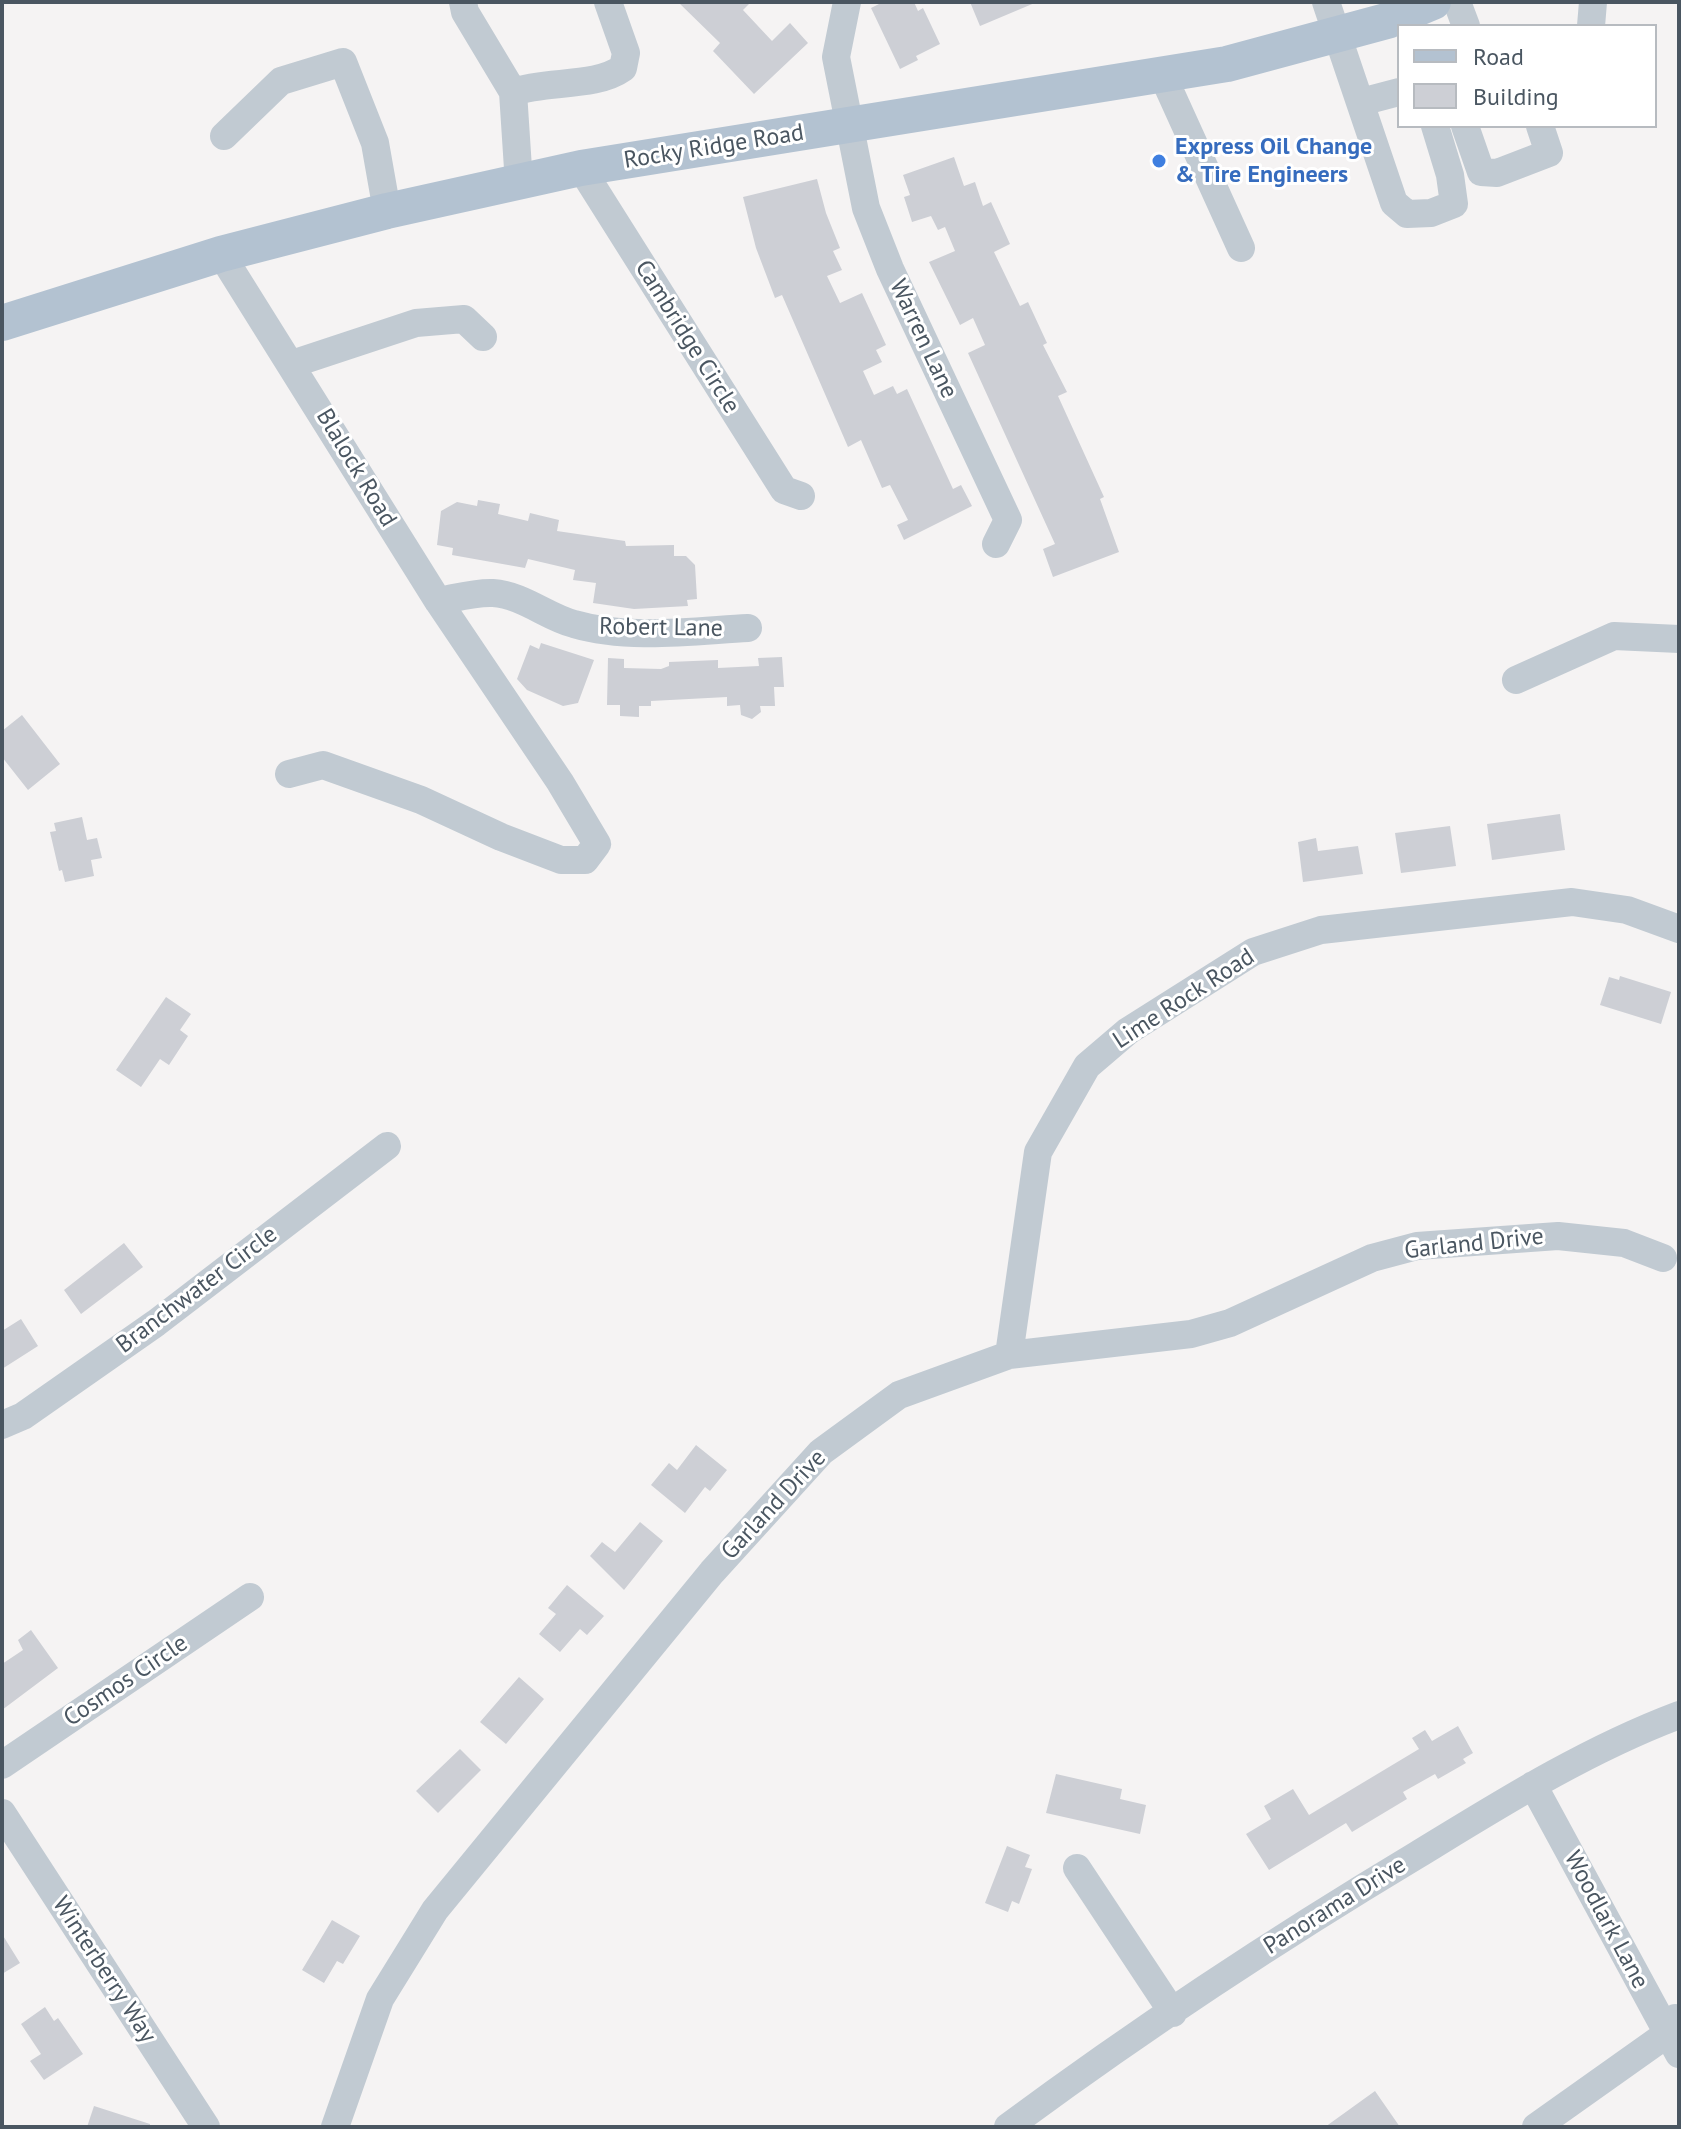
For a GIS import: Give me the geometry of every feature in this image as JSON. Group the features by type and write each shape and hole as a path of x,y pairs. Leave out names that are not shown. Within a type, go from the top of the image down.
{"main road":[{"name":"Rocky Ridge Road","path":"2,323 221,254 387,211 581,168 1227,64 1332,18 1390,20 1433,2"}],"street":[{"path":"463,2 465,12 513,92 519,184"},
{"path":"513,92 534,85 611,76 623,68 626,53 608,2"},
{"path":"1457,2 1465,24"},
{"path":"1591,24 1593,2"},
{"path":"845,3 836,57 852,125"},
{"path":"1332,18 1394,203 1407,214 1431,213 1454,204 1450,175 1436,128"},
{"path":"224,136 281,81 343,62 375,143 387,211"},
{"path":"1163,76 1241,248"},
{"path":"1361,102 1397,93"},
{"name":"Warren Lane","path":"852,125 866,208 890,269 1008,520 996,544"},
{"path":"1466,128 1481,172 1497,173 1549,153 1541,128"},
{"name":"Cambridge Circle","path":"581,168 784,490 801,496"},
{"name":"Blalock Road","path":"221,254 438,601 588,825 597,844 585,860 561,860 501,837 421,800 323,765 289,774"},
{"path":"292,364 416,323 464,319 483,337"},
{"name":"Robert Lane","path":"438,601 493,593 529,603 573,624 612,630 674,632 748,628"},
{"path":"1516,680 1614,636 1679,639"},
{"name":"Lime Rock Road","path":"1009,1355 1038,1152 1087,1066 1141,1023 1253,952 1321,930 1572,902 1627,910 1679,929"},
{"name":"Branchwater Circle","path":"2,1425 23,1416 156,1323 387,1146"},
{"name":"Garland Drive","path":"335,2127 380,1999 435,1910 709,1576 821,1452 899,1395 1009,1355 1191,1334 1230,1323 1372,1258 1417,1246 1558,1236 1624,1243 1663,1258"},
{"name":"Cosmos Circle","path":"2,1765 250,1597"},
{"name":"Panorama Drive","path":"1008,2127 1301,1925 1533,1785 1624,1736 1679,1715"},
{"name":"Woodlark Lane","path":"1533,1785 1675,2035"},
{"name":"Winterberry Way","path":"2,1813 206,2127"},
{"path":"1077,1868 1173,2013"},
{"path":"1536,2127 1675,2035"}],"building":[{"path":"678,2 751,2 743,10 772,41 790,23 808,43 754,94 713,51 720,43"},
{"path":"883,2 914,2 918,11 923,8 940,44 916,56 918,60 900,69 871,8"},
{"path":"970,2 1037,2 980,26"},
{"path":"954,157 964,186 975,182 983,206 991,202 1010,244 994,252 1020,306 1028,302 1047,343 1043,345 1067,392 1058,396 1104,497 1100,499 1119,552 1053,577 1043,549 1055,544 968,353 985,345 973,318 960,325 929,262 955,251 945,227 938,230 931,216 912,222 904,197 910,195 903,175"},
{"path":"817,179 840,248 833,251 842,270 827,276 840,303 862,293 886,345 876,350 882,362 863,371 874,395 893,386 897,394 907,389 953,489 961,485 972,506 904,540 897,525 908,520 890,485 882,488 861,440 848,447 782,295 775,298 756,248 743,197"},
{"path":"478,500 500,504 498,514 528,521 530,513 559,520 557,531 625,541 626,546 674,545 674,556 686,556 695,565 697,599 687,600 688,606 634,609 593,603 596,583 573,580 575,570 528,559 525,568 452,555 453,548 437,545 441,511 457,502 477,506"},
{"path":"541,643 594,660 578,703 563,706 527,690 517,679 530,645 539,649"},
{"path":"782,657 784,687 774,687 775,706 760,706 761,712 752,719 741,715 740,705 727,706 727,697 651,701 651,706 639,706 639,717 620,716 620,705 607,705 608,658 624,659 624,668 661,669 669,666 669,662 718,660 718,668 759,666 758,658"},
{"path":"22,715 60,764 28,790 2,757 2,731"},
{"path":"1560,814 1565,850 1492,860 1487,824"},
{"path":"82,817 87,840 97,838 102,858 91,860 94,876 65,882 62,870 59,871 50,832 56,831 54,823"},
{"path":"1450,826 1456,866 1401,873 1395,833"},
{"path":"1316,838 1318,851 1358,846 1363,874 1303,882 1298,842"},
{"path":"1620,976 1671,992 1661,1024 1600,1005 1609,977 1619,980"},
{"path":"166,997 191,1014 180,1030 188,1036 169,1065 160,1059 141,1087 116,1070"},
{"path":"124,1243 143,1267 81,1314 64,1290"},
{"path":"21,1319 38,1346 2,1369 2,1331"},
{"path":"696,1445 727,1470 710,1491 705,1487 685,1513 651,1485 669,1463 677,1470"},
{"path":"640,1522 663,1541 624,1590 590,1556 602,1542 615,1552"},
{"path":"567,1585 604,1616 587,1635 580,1629 560,1652 539,1634 556,1614 548,1608"},
{"path":"31,1630 58,1668 2,1710 2,1664 23,1650 18,1640"},
{"path":"519,1677 544,1699 506,1744 480,1722"},
{"path":"1458,1726 1473,1753 1463,1759 1466,1763 1438,1779 1435,1774 1403,1792 1407,1799 1352,1832 1346,1823 1269,1870 1246,1834 1271,1819 1264,1806 1293,1789 1309,1815 1419,1749 1412,1738 1425,1730 1432,1741"},
{"path":"460,1749 481,1770 438,1813 416,1791"},
{"path":"1056,1774 1122,1789 1120,1799 1146,1805 1140,1834 1046,1813"},
{"path":"1007,1846 1030,1855 1025,1867 1032,1869 1019,1904 1012,1901 1008,1912 985,1903"},
{"path":"332,1920 360,1936 343,1964 337,1961 324,1983 302,1970"},
{"path":"2,1934 20,1963 2,1974"},
{"path":"45,2007 54,2021 58,2018 83,2054 44,2080 30,2061 41,2054 21,2024"},
{"path":"1375,2091 1400,2127 1325,2127"},
{"path":"94,2106 150,2124 150,2127 87,2127"}],"place":[{"name":"Express Oil Change & Tire Engineers","path":"1159,161"}]}
